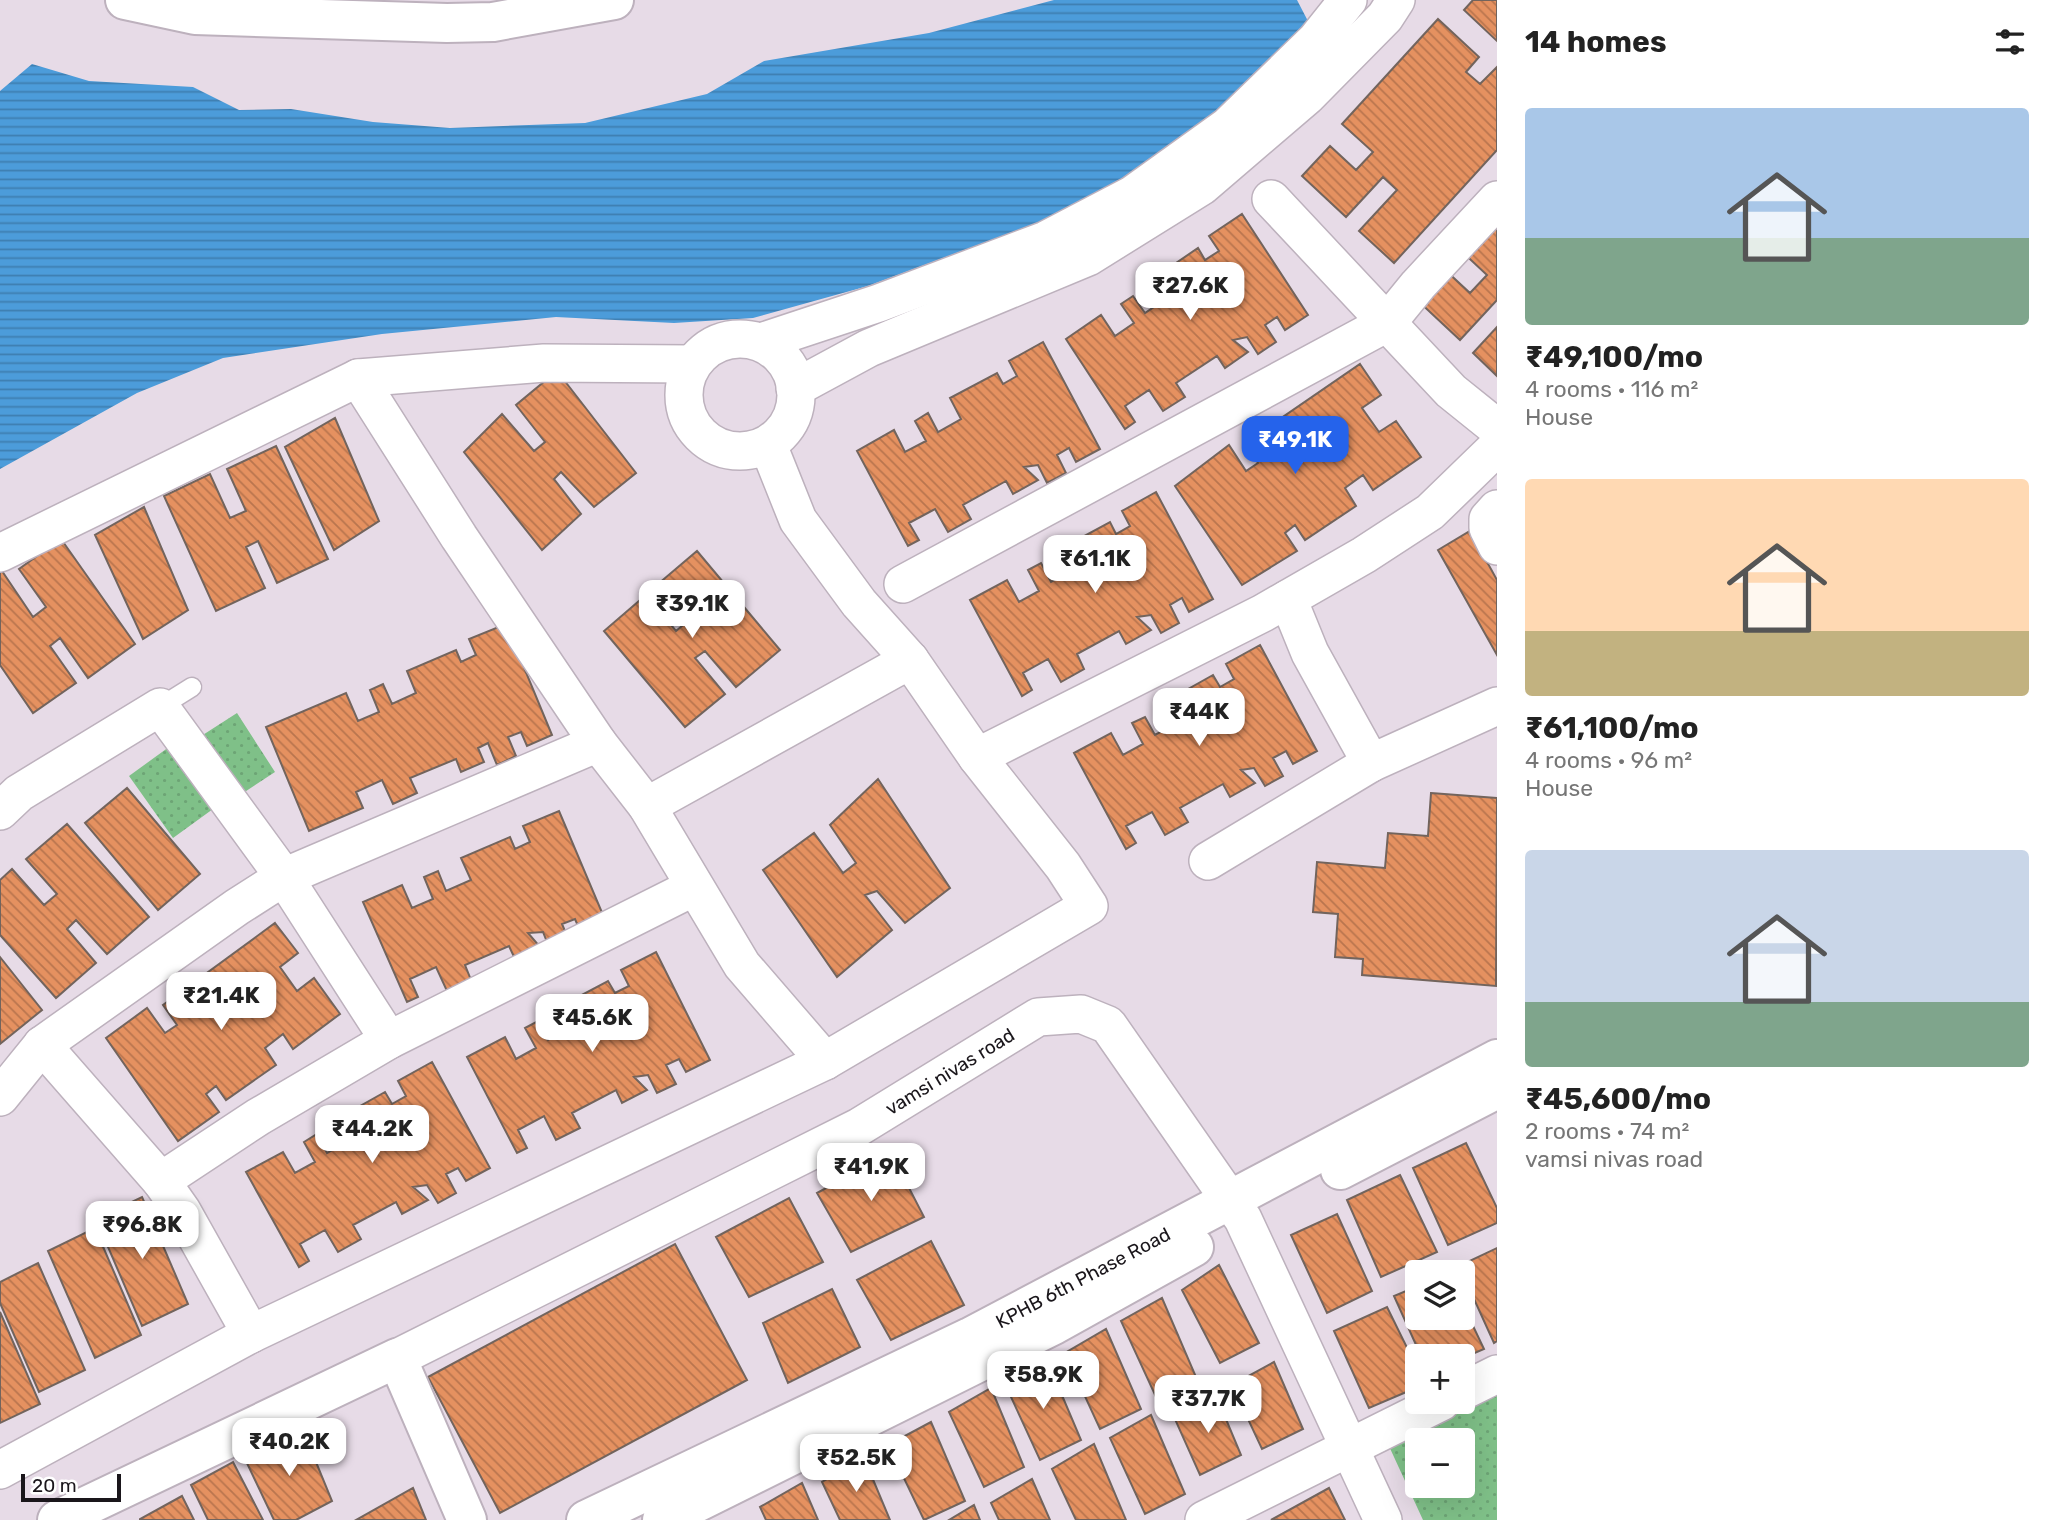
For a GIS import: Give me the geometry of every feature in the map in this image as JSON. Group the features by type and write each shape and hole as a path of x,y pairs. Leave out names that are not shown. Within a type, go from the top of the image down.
{"street":[{"path":"125,0 195,15 447,23 493,22 614,0"},
{"path":"761,342 879,303 1046,240 1132,195 1228,126 1316,40 1348,0"},
{"path":"795,388 869,348 1088,257 1202,187 1307,96 1385,18 1396,0"},
{"path":"1271,199 1451,391 1497,428"},
{"path":"903,584 1387,323 1418,285 1497,200"},
{"path":"742,339 761,342 774,350 792,374 795,405 790,421 781,434 768,445 750,452 713,446 699,435 688,419 683,401 685,382 692,364 705,351 722,341 742,339"},
{"path":"0,554 358,378 544,363 692,364"},
{"path":"358,378 459,537 598,743 646,806 742,965 825,1061"},
{"path":"0,1470 251,1334 825,1061 1089,906 1063,866 977,757 910,660 859,603 798,520 768,445"},
{"path":"977,757 1264,613 1364,555 1430,512 1497,447"},
{"path":"1497,509 1488,519 1488,528 1497,546"},
{"path":"1288,599 1310,653 1371,763"},
{"path":"646,806 910,660"},
{"path":"6,791 160,706 284,877 389,1040"},
{"path":"1208,862 1371,763 1497,706"},
{"path":"0,1097 42,1045 237,907 284,877 598,743"},
{"path":"161,1181 258,1117 389,1040 694,887"},
{"name":"vamsi nivas road","path":"397,1358 859,1127 1038,1017 1081,1014 1108,1025 1236,1209 1383,1520"},
{"path":"42,1045 161,1181 251,1334"},
{"name":"KPHB 6th Phase Road","path":"662,1520 1054,1325 1236,1209 1497,1059"},
{"name":"KPHB 6th Phase Road","path":"586,1520 1236,1209 1497,1089"},
{"path":"57,1520 397,1358 467,1520"},
{"path":"1475,1385 1497,1374"},
{"path":"1204,1520 1416,1414"}],"lane":[{"path":"160,706 192,687"}],"green space":[{"path":"237,713 275,772 234,799 195,740"},
{"path":"180,739 224,801 173,838 129,776"},
{"path":"1497,1388 1497,1520 1423,1520 1413,1498 1475,1498 1475,1428 1419,1428 1446,1414 1475,1414 1475,1399"},
{"path":"1405,1435 1405,1481 1388,1444"}],"water":[{"path":"1054,0 1297,0 1310,25 1227,105 1126,177 1040,222 868,286 753,318 674,323 556,317 382,334 223,358 137,393 0,469 0,91 32,64 89,81 193,87 239,110 291,109 373,122 450,128 585,123 707,94 764,61 929,33"}],"building":[{"path":"1473,0 1497,0 1497,41 1464,10"},
{"path":"1438,19 1479,57 1466,72 1480,84 1497,67 1497,150 1394,263 1359,231 1397,190 1383,177 1346,217 1302,176 1330,146 1356,170 1373,152 1342,124"},
{"path":"1497,202 1497,300 1460,340 1416,299 1443,268 1470,293 1487,275 1456,246"},
{"path":"1242,214 1308,315 1285,330 1277,317 1265,325 1276,342 1258,354 1247,337 1233,340 1248,352 1225,368 1217,356 1176,383 1185,397 1163,411 1149,390 1125,406 1135,422 1125,429 1066,339 1101,315 1115,336 1134,323 1121,304 1133,296 1145,313 1167,298 1154,278 1198,248 1205,260 1219,251 1209,236"},
{"path":"1497,327 1497,376 1473,353"},
{"path":"1043,342 1100,449 1076,462 1069,448 1057,455 1066,473 1047,483 1038,465 1024,467 1038,480 1013,494 1006,481 963,505 971,519 948,532 935,509 909,523 919,540 908,546 857,451 894,430 905,452 926,441 915,421 928,413 938,432 961,419 950,398 997,373 1003,384 1017,376 1009,361"},
{"path":"1360,364 1381,395 1362,408 1379,432 1396,421 1421,457 1373,490 1363,475 1345,488 1356,506 1305,540 1295,525 1285,533 1297,551 1242,585 1175,486 1229,445 1246,471 1258,463 1245,443"},
{"path":"557,371 636,473 594,507 561,472 554,479 581,514 542,550 464,452 502,414 534,451 545,442 516,405"},
{"path":"335,418 379,521 334,550 285,447"},
{"path":"276,446 328,559 277,583 258,541 246,547 265,588 216,611 164,496 210,474 230,518 246,511 227,469"},
{"path":"1156,492 1213,599 1189,612 1182,598 1170,605 1179,623 1161,633 1151,615 1137,617 1151,630 1126,644 1119,631 1077,654 1084,669 1061,682 1048,659 1023,673 1032,690 1022,696 970,600 1007,580 1019,602 1039,591 1028,570 1041,563 1051,582 1075,569 1064,547 1110,522 1116,534 1130,526 1122,511"},
{"path":"144,507 188,610 143,639 95,535"},
{"path":"1470,531 1497,580 1497,655 1438,550"},
{"path":"61,539 135,644 88,678 60,638 50,646 76,683 33,713 0,665 0,572 2,571 33,617 46,607 19,569"},
{"path":"697,551 780,650 736,687 705,651 695,658 725,694 685,727 604,631 646,595 676,631 689,620 658,584"},
{"path":"506,624 552,735 527,746 521,732 508,737 516,756 497,765 488,743 478,748 484,762 461,772 456,759 410,778 417,793 393,804 382,780 356,792 363,808 309,831 266,727 346,693 358,721 379,712 370,690 383,684 392,704 416,693 407,671 456,650 461,662 476,655 469,639"},
{"path":"1260,645 1317,751 1293,764 1286,751 1273,758 1283,776 1265,786 1254,768 1241,770 1255,783 1230,797 1223,784 1180,808 1188,822 1165,835 1152,812 1126,826 1136,843 1126,849 1074,753 1111,733 1123,755 1143,744 1132,723 1145,717 1155,735 1179,722 1167,701 1213,675 1220,687 1234,679 1226,664"},
{"path":"878,779 950,888 905,923 877,891 865,895 892,930 837,977 763,870 814,833 843,873 856,863 830,825"},
{"path":"127,788 200,874 158,910 85,823"},
{"path":"1431,793 1497,798 1496,986 1362,975 1363,959 1335,957 1338,914 1313,912 1317,862 1385,868 1388,833 1428,836"},
{"path":"559,811 606,922 581,933 575,919 562,924 570,943 551,952 543,932 528,933 541,948 515,959 509,946 465,965 471,980 447,991 436,967 410,979 418,997 407,1002 363,902 402,885 412,908 433,899 424,877 438,871 446,891 471,880 461,858 510,837 515,849 530,842 523,826"},
{"path":"67,824 149,917 107,954 76,920 67,929 96,963 56,998 0,935 0,880 12,869 44,905 57,894 26,859"},
{"path":"275,923 298,953 280,967 297,991 314,978 340,1014 293,1049 283,1034 265,1048 276,1065 226,1100 216,1086 206,1094 219,1112 178,1141 106,1038 147,1008 165,1033 177,1025 163,1005"},
{"path":"656,952 710,1060 686,1072 679,1059 666,1065 676,1084 657,1093 648,1075 634,1077 647,1090 622,1103 616,1090 572,1113 580,1128 556,1140 544,1116 518,1130 527,1148 517,1153 467,1057 505,1037 516,1059 536,1048 525,1028 538,1021 548,1040 572,1027 561,1006 608,981 615,993 629,986 621,970"},
{"path":"0,957 42,1010 0,1044"},
{"path":"432,1062 490,1168 466,1181 458,1168 446,1174 456,1193 438,1203 427,1185 413,1187 428,1200 402,1214 396,1202 353,1225 361,1239 338,1252 325,1230 300,1244 309,1261 299,1267 246,1172 283,1152 295,1173 315,1162 304,1142 317,1134 327,1153 351,1139 339,1118 385,1092 392,1104 406,1096 398,1081"},
{"path":"1466,1143 1497,1208 1497,1223 1448,1245 1413,1168"},
{"path":"891,1153 924,1217 851,1252 817,1193"},
{"path":"1400,1175 1437,1252 1419,1260 1405,1260 1405,1266 1381,1277 1347,1200"},
{"path":"142,1197 188,1304 142,1326 96,1219"},
{"path":"789,1198 823,1262 749,1297 716,1237"},
{"path":"1337,1214 1372,1291 1327,1313 1291,1235"},
{"path":"95,1228 141,1335 95,1358 48,1251"},
{"path":"931,1241 964,1305 891,1340 857,1280"},
{"path":"675,1244 747,1380 500,1513 428,1377"},
{"path":"1497,1248 1497,1341 1494,1343 1475,1301 1475,1260 1472,1260"},
{"path":"38,1263 85,1370 39,1392 0,1303 0,1282"},
{"path":"1219,1265 1259,1343 1220,1363 1182,1290"},
{"path":"832,1289 860,1347 788,1383 763,1323"},
{"path":"1405,1291 1405,1320 1394,1296"},
{"path":"1162,1298 1196,1377 1156,1397 1121,1321"},
{"path":"1387,1307 1405,1344 1405,1393 1369,1408 1334,1331"},
{"path":"0,1312 40,1404 0,1423"},
{"path":"1106,1329 1141,1409 1100,1429 1065,1353"},
{"path":"1409,1330 1475,1330 1484,1349 1475,1353 1475,1344 1416,1344"},
{"path":"1047,1360 1081,1440 1040,1460 1005,1384"},
{"path":"1274,1362 1303,1429 1262,1449 1232,1385"},
{"path":"991,1388 1024,1467 984,1487 949,1412"},
{"path":"1215,1393 1241,1455 1200,1475 1174,1417"},
{"path":"1151,1415 1185,1494 1145,1514 1110,1438"},
{"path":"931,1422 965,1501 924,1520 888,1445"},
{"path":"302,1428 332,1501 296,1520 274,1520 245,1459"},
{"path":"1094,1444 1126,1520 1076,1520 1052,1469"},
{"path":"864,1458 890,1520 840,1520 822,1482"},
{"path":"233,1462 263,1520 208,1520 191,1485"},
{"path":"1032,1479 1050,1520 999,1520 991,1503"},
{"path":"802,1483 818,1520 766,1520 760,1507"},
{"path":"413,1488 426,1520 356,1520"},
{"path":"1329,1488 1345,1520 1271,1520"},
{"path":"182,1496 194,1520 140,1520 140,1519"},
{"path":"974,1505 980,1520 949,1520"}]}
